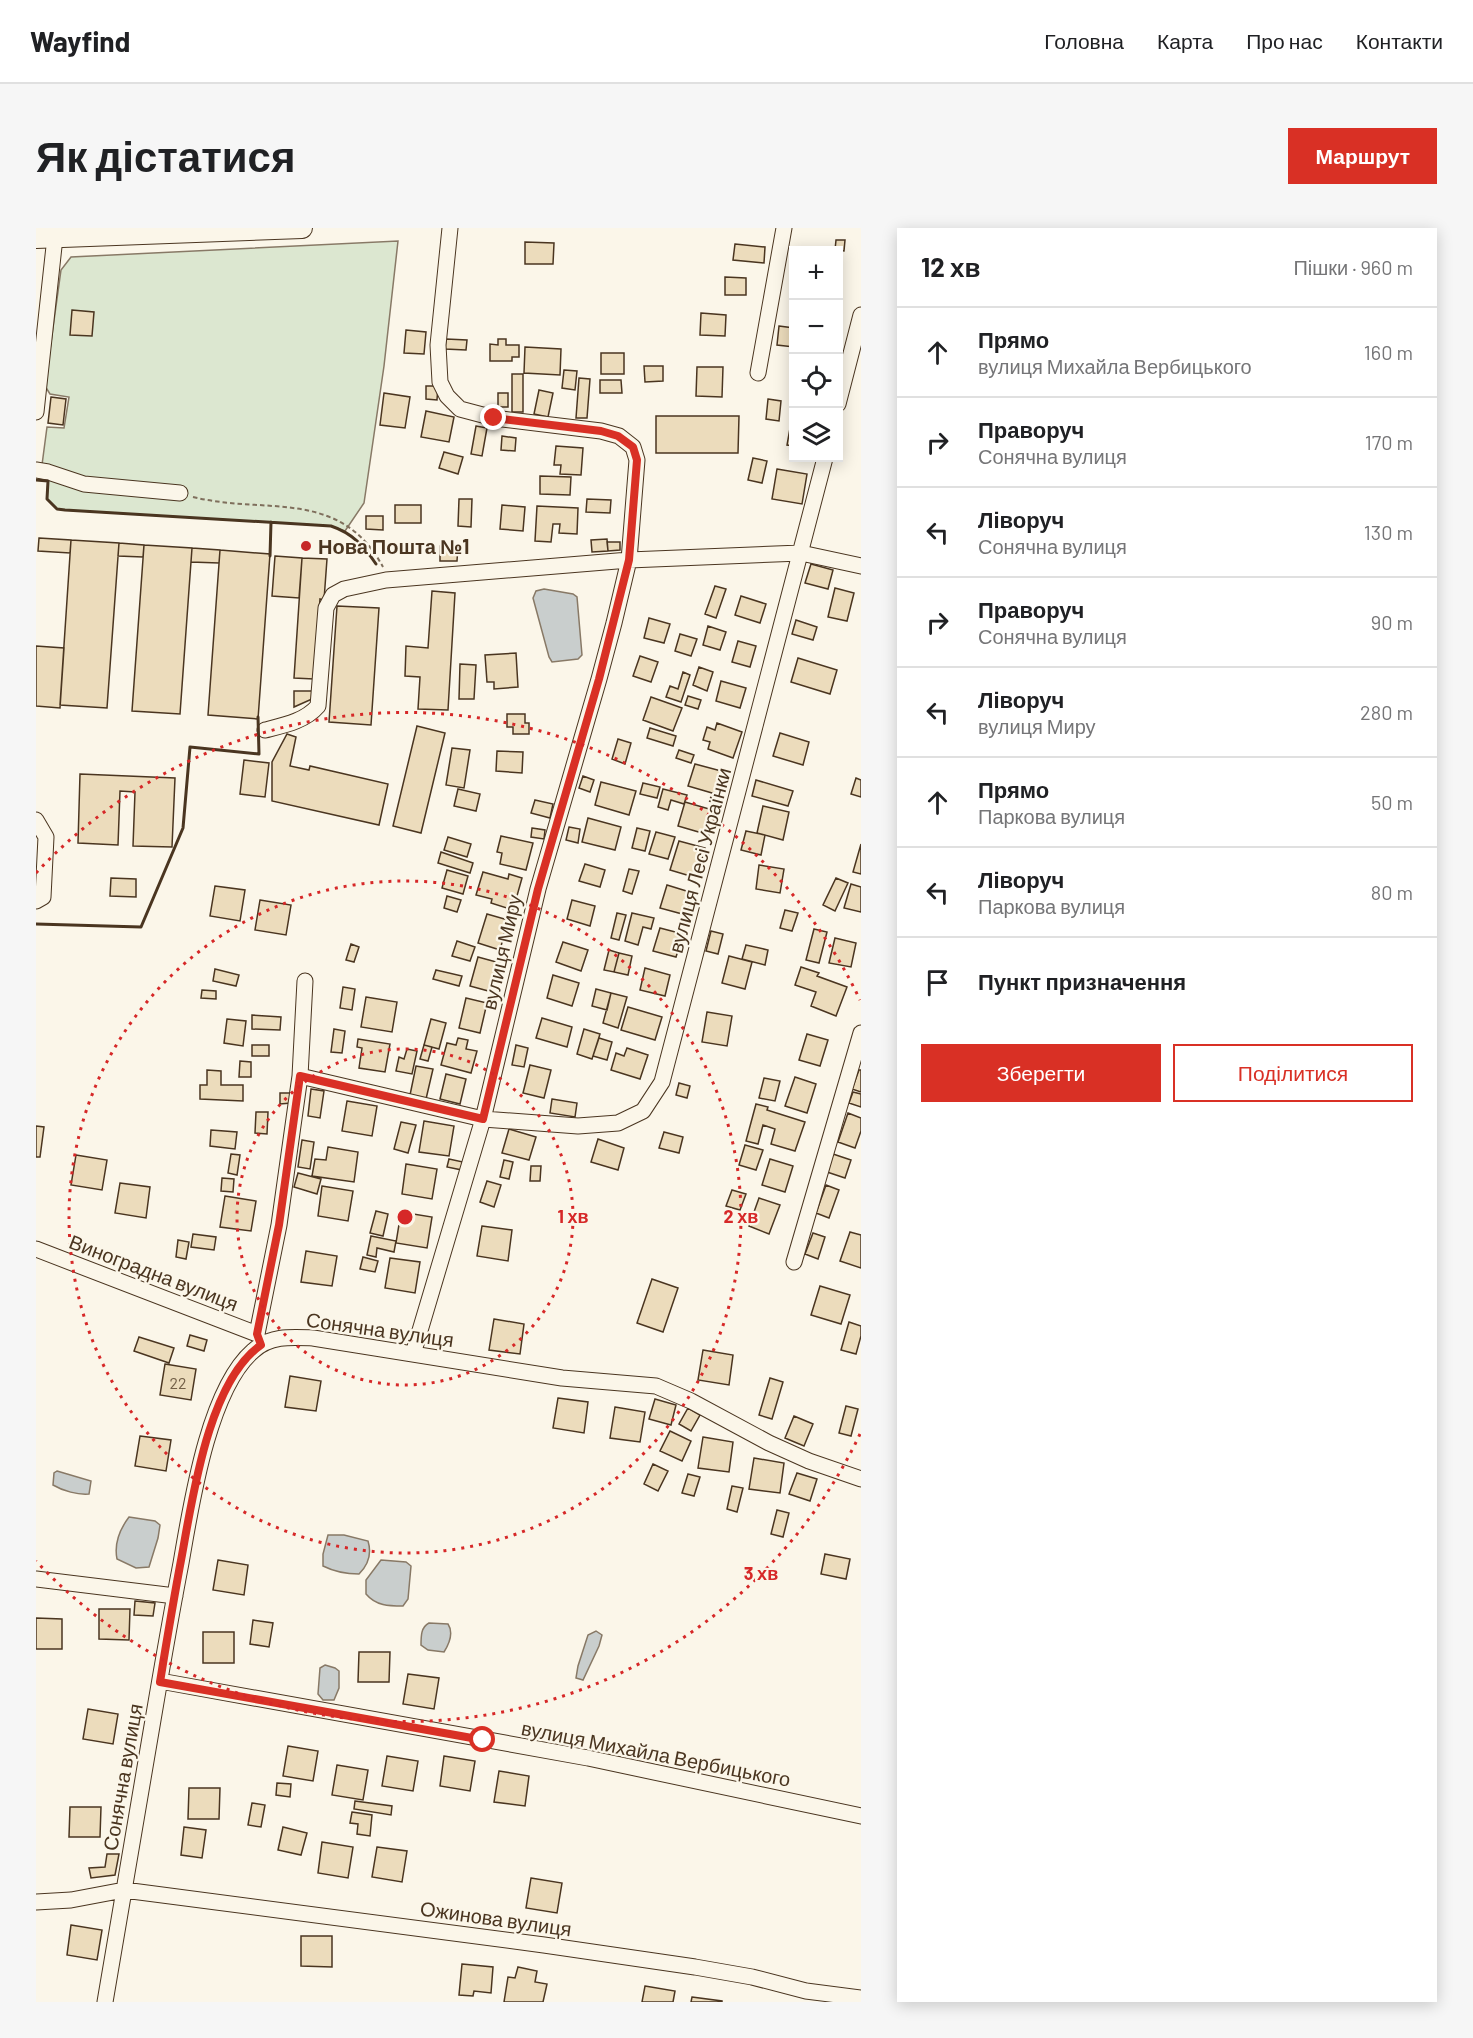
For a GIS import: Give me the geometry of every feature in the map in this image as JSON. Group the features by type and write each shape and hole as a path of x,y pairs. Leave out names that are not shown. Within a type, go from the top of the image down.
{"main road":[{"path":"36,238 56,233 302,228"}],"street":[{"name":"вулиця Миру","path":"413,1354 483,1119 538,889 599,679 629,560 637,460 633,447 618,436 601,431 494,418 460,409 447,396 440,382 438,345 450,228"},
{"path":"758,373 784,228"},
{"path":"36,412 42,320 56,233"},
{"path":"843,385 861,315"},
{"name":"вулиця Лесі Українки","path":"483,1119 578,1126 618,1123 644,1111 662,1082 824,462"},
{"path":"36,470 84,484 180,493"},
{"path":"266,729 284,726 309,716 318,706 326,608 333,595 344,589 388,580 629,560 801,553 861,567"},
{"path":"36,820 46,837 43,897 36,901"},
{"path":"259,1339 279,1225 300,1076 305,981"},
{"path":"794,1262 861,1033"},
{"path":"300,1076 483,1119"},
{"name":"Виноградна вулиця","path":"36,1249 259,1339"},
{"name":"Сонячна вулиця","path":"105,2002 199,1468 216,1412 232,1378 259,1339 313,1338 562,1378 656,1386 692,1401 809,1461 861,1479"},
{"path":"36,1579 175,1596"},
{"name":"вулиця Михайла Вербицького","path":"160,1682 588,1758 861,1816"},
{"path":"36,1902 71,1900 124,1890"},
{"name":"Ожинова вулиця","path":"124,1890 695,1967 752,1977 806,1991 861,1998"}],"path":[{"path":"180,493 221,502 295,507 328,515 344,524 372,549 388,580"}],"green space":[{"path":"398,241 384,366 364,503 345,531 331,526 65,510 57,509 47,499 48,481 40,480 47,427 64,428 69,397 50,394 45,386 61,270 71,257"}],"shaded area":[{"path":"544,589 573,594 577,597 582,655 578,659 552,662 549,657 533,598 536,591"},
{"path":"57,1471 91,1481 89,1494 71,1492 53,1485 54,1473"},
{"path":"129,1517 155,1521 160,1525 149,1567 136,1568 117,1559 118,1537"},
{"path":"328,1535 344,1535 368,1541 369,1559 359,1574 332,1570 323,1566 323,1554"},
{"path":"381,1560 406,1562 411,1566 408,1599 403,1606 378,1603 366,1594 366,1580"},
{"path":"429,1623 448,1624 450,1627 451,1635 444,1652 428,1650 421,1645 423,1629"},
{"path":"596,1631 602,1635 599,1646 583,1680 576,1678 588,1635"},
{"path":"325,1665 339,1671 339,1688 334,1700 323,1700 318,1694 320,1668"}],"building":[{"path":"836,240 845,240 844,251 843,246 835,246"},
{"path":"525,242 554,243 553,264 525,264"},
{"path":"735,244 765,247 764,263 733,260"},
{"path":"725,277 746,278 746,295 725,295"},
{"path":"72,310 94,312 92,336 70,335"},
{"path":"701,313 726,315 725,336 700,335"},
{"path":"779,326 789,327 789,346 777,345"},
{"path":"406,330 426,332 424,354 404,353"},
{"path":"446,339 467,340 466,350 445,349"},
{"path":"498,339 506,339 506,345 519,345 519,357 512,357 512,361 490,361 490,344 498,345"},
{"path":"525,347 561,349 560,375 524,373"},
{"path":"601,353 624,353 624,374 601,374"},
{"path":"644,366 663,366 663,381 645,382"},
{"path":"697,367 723,367 722,397 696,396"},
{"path":"564,370 577,371 575,390 562,388"},
{"path":"512,374 523,374 523,412 512,412"},
{"path":"579,378 590,379 587,418 576,418"},
{"path":"600,380 621,380 622,393 600,393"},
{"path":"426,386 438,386 437,400 426,399"},
{"path":"539,390 553,393 548,417 534,414"},
{"path":"384,393 410,397 405,428 380,425"},
{"path":"498,393 508,393 508,407 498,407"},
{"path":"51,397 66,399 63,425 48,423"},
{"path":"768,399 781,401 779,421 766,419"},
{"path":"426,411 454,417 449,442 421,437"},
{"path":"656,416 739,416 738,453 656,453"},
{"path":"476,426 487,428 482,456 471,454"},
{"path":"502,436 516,438 515,451 501,450"},
{"path":"556,446 583,448 581,475 560,474 561,465 554,465"},
{"path":"444,452 463,457 458,474 439,468"},
{"path":"753,458 767,461 762,483 748,480"},
{"path":"777,469 807,474 802,504 772,499"},
{"path":"540,476 571,477 570,495 540,494"},
{"path":"459,499 472,499 471,527 458,526"},
{"path":"587,499 611,500 610,513 586,512"},
{"path":"395,505 421,505 421,523 395,523"},
{"path":"502,505 525,507 523,531 500,529"},
{"path":"537,506 578,508 577,534 559,533 560,524 553,524 551,542 535,541"},
{"path":"366,516 383,516 383,530 366,529"},
{"path":"39,538 71,540 70,553 38,551"},
{"path":"607,539 608,551 592,552 591,540"},
{"path":"71,540 119,543 107,708 60,705"},
{"path":"607,542 620,542 620,550 608,551"},
{"path":"119,543 144,545 143,557 118,556"},
{"path":"144,545 192,548 180,714 132,711"},
{"path":"440,546 458,546 457,561 440,561"},
{"path":"192,548 220,550 219,563 191,562"},
{"path":"220,550 270,554 258,719 208,715"},
{"path":"275,556 302,558 299,598 272,596"},
{"path":"302,558 327,559 324,600 320,599 314,679 294,678"},
{"path":"811,564 833,570 828,589 805,583"},
{"path":"715,586 726,589 716,618 705,614"},
{"path":"835,588 854,593 847,621 828,617"},
{"path":"432,591 455,593 448,710 418,709 420,677 405,676 406,646 428,648"},
{"path":"741,596 766,604 760,623 735,615"},
{"path":"337,606 379,608 371,725 329,722"},
{"path":"649,618 670,624 664,643 644,638"},
{"path":"796,620 817,627 813,640 792,634"},
{"path":"708,626 726,632 720,650 703,645"},
{"path":"680,634 697,639 691,656 675,651"},
{"path":"738,641 756,646 750,667 732,662"},
{"path":"36,646 64,648 60,708 36,706"},
{"path":"516,653 518,687 494,689 494,682 487,682 485,655"},
{"path":"640,656 658,662 651,682 633,676"},
{"path":"798,658 837,670 830,694 791,682"},
{"path":"460,664 476,665 474,699 459,699"},
{"path":"699,667 713,672 707,691 693,685"},
{"path":"683,672 690,675 681,702 666,697 670,686 678,689"},
{"path":"721,681 746,688 740,708 716,701"},
{"path":"294,691 312,691 312,699 294,707"},
{"path":"688,696 701,700 698,709 685,705"},
{"path":"651,697 682,708 673,731 643,720"},
{"path":"507,714 525,714 525,723 529,723 529,734 513,734 513,727 507,727"},
{"path":"717,723 742,732 733,758 708,749 710,742 703,740 707,727 715,730"},
{"path":"417,726 445,733 421,833 393,826"},
{"path":"650,728 676,736 673,746 647,738"},
{"path":"780,733 809,742 803,765 773,756"},
{"path":"287,734 296,737 290,766 309,770 310,766 388,784 379,825 272,801 272,762"},
{"path":"618,739 631,743 625,764 612,759"},
{"path":"452,748 470,750 464,788 446,785"},
{"path":"679,750 694,755 691,763 676,758"},
{"path":"497,751 523,752 522,773 496,771"},
{"path":"244,760 269,763 265,797 240,794"},
{"path":"695,764 725,772 719,795 688,786"},
{"path":"80,774 175,778 172,847 133,846 135,792 120,791 118,845 78,843"},
{"path":"583,776 594,780 590,792 579,788"},
{"path":"856,778 861,780 861,797 851,794"},
{"path":"756,780 793,791 788,806 752,796"},
{"path":"601,782 636,791 629,815 595,805"},
{"path":"643,783 660,787 657,798 640,794"},
{"path":"458,789 480,794 476,811 454,806"},
{"path":"663,789 687,795 684,804 671,800 668,810 658,807"},
{"path":"535,800 553,804 550,818 531,813"},
{"path":"685,802 716,811 709,835 678,826"},
{"path":"763,806 789,812 783,840 757,833"},
{"path":"588,818 621,827 615,850 582,842"},
{"path":"569,827 580,829 578,843 566,840"},
{"path":"532,828 545,830 544,839 531,837"},
{"path":"637,828 650,831 645,851 632,848"},
{"path":"746,831 765,835 761,855 741,850"},
{"path":"656,832 675,837 668,859 649,854"},
{"path":"501,836 533,843 526,870 500,864 502,853 497,852"},
{"path":"448,837 471,844 467,857 444,850"},
{"path":"679,841 705,848 697,878 670,870"},
{"path":"861,844 861,874 853,872"},
{"path":"441,852 473,863 470,873 438,863"},
{"path":"585,864 605,870 600,887 579,881"},
{"path":"759,865 784,869 780,893 756,889"},
{"path":"629,869 639,871 632,894 623,891"},
{"path":"447,870 468,876 463,894 442,888"},
{"path":"483,872 508,879 509,874 522,878 513,910 491,903 492,899 476,895"},
{"path":"111,878 136,879 136,897 110,896"},
{"path":"836,878 848,883 835,911 823,905"},
{"path":"851,884 861,887 861,912 844,908"},
{"path":"667,885 693,893 686,915 660,908"},
{"path":"215,886 245,890 240,921 210,916"},
{"path":"447,896 461,900 457,912 444,908"},
{"path":"260,900 291,905 286,935 255,930"},
{"path":"572,900 595,906 590,926 567,919"},
{"path":"785,910 798,913 792,931 780,928"},
{"path":"617,913 626,915 619,940 611,938"},
{"path":"632,913 654,918 651,929 643,927 638,945 625,941"},
{"path":"487,914 508,920 500,950 478,943"},
{"path":"660,928 683,934 676,957 653,951"},
{"path":"814,929 827,932 819,963 806,960"},
{"path":"711,931 723,934 718,954 706,951"},
{"path":"835,938 856,943 851,967 829,963"},
{"path":"457,941 475,947 470,961 452,956"},
{"path":"563,942 588,950 581,971 556,962"},
{"path":"351,944 359,947 354,962 346,960"},
{"path":"746,945 768,950 765,965 742,959"},
{"path":"609,950 619,953 614,972 604,970"},
{"path":"619,953 632,956 628,975 614,972"},
{"path":"729,956 752,962 745,989 722,983"},
{"path":"478,957 500,963 492,992 470,986"},
{"path":"801,967 819,973 817,976 847,987 836,1016 811,1006 816,992 795,985"},
{"path":"645,968 670,975 665,996 640,990"},
{"path":"215,969 239,975 236,986 213,981"},
{"path":"436,970 462,976 459,986 433,979"},
{"path":"553,975 579,983 572,1006 547,998"},
{"path":"343,987 355,989 352,1010 340,1008"},
{"path":"596,989 611,993 607,1010 592,1006"},
{"path":"202,990 216,991 216,999 201,998"},
{"path":"611,993 627,997 618,1028 603,1023"},
{"path":"366,997 397,1002 392,1032 361,1027"},
{"path":"466,998 487,1003 480,1033 459,1028"},
{"path":"628,1007 662,1017 655,1040 621,1030"},
{"path":"707,1012 732,1016 727,1046 702,1042"},
{"path":"252,1015 281,1017 280,1030 252,1029"},
{"path":"542,1018 572,1027 567,1047 536,1038"},
{"path":"227,1019 246,1021 243,1046 224,1043"},
{"path":"431,1019 446,1023 439,1049 424,1045"},
{"path":"334,1029 345,1031 342,1053 331,1052"},
{"path":"584,1029 600,1034 592,1059 577,1054"},
{"path":"807,1034 828,1040 820,1066 799,1060"},
{"path":"458,1038 468,1040 466,1049 477,1051 471,1073 441,1065 447,1043 456,1045"},
{"path":"599,1038 612,1042 607,1060 593,1056"},
{"path":"358,1039 390,1044 385,1072 359,1068 362,1048 357,1047"},
{"path":"252,1045 269,1045 269,1056 252,1056"},
{"path":"424,1045 432,1047 428,1061 420,1059"},
{"path":"516,1045 528,1048 524,1067 512,1065"},
{"path":"627,1048 648,1055 640,1079 611,1070 616,1053 624,1056"},
{"path":"407,1049 417,1051 412,1074 396,1071 399,1057 404,1059"},
{"path":"240,1061 251,1062 251,1077 239,1077"},
{"path":"530,1065 551,1070 544,1098 523,1093"},
{"path":"416,1066 433,1069 426,1099 410,1095"},
{"path":"207,1070 221,1071 221,1085 243,1085 243,1101 200,1099 200,1085 207,1085"},
{"path":"859,1070 861,1070 861,1092 852,1089"},
{"path":"446,1074 466,1079 460,1104 440,1099"},
{"path":"795,1077 816,1084 807,1113 785,1106"},
{"path":"764,1078 780,1081 775,1101 759,1098"},
{"path":"679,1083 690,1086 687,1098 676,1095"},
{"path":"311,1089 324,1091 320,1118 308,1116"},
{"path":"853,1092 861,1094 861,1107 849,1103"},
{"path":"280,1093 291,1093 291,1103 280,1104"},
{"path":"552,1099 577,1103 575,1117 550,1113"},
{"path":"347,1101 377,1106 372,1136 342,1131"},
{"path":"756,1104 768,1107 767,1110 805,1122 795,1151 771,1144 775,1129 763,1125 758,1144 746,1141"},
{"path":"256,1112 268,1112 267,1134 255,1133"},
{"path":"848,1113 861,1118 861,1131 855,1148 838,1142"},
{"path":"424,1121 454,1126 449,1156 419,1152"},
{"path":"401,1122 416,1125 408,1153 394,1149"},
{"path":"36,1126 44,1127 40,1157 36,1157"},
{"path":"509,1129 536,1137 529,1160 502,1153"},
{"path":"211,1130 237,1132 235,1149 210,1146"},
{"path":"664,1132 683,1137 679,1153 659,1148"},
{"path":"598,1139 624,1148 618,1170 591,1162"},
{"path":"302,1140 314,1142 310,1169 298,1167"},
{"path":"745,1145 763,1150 756,1170 739,1165"},
{"path":"328,1147 358,1152 354,1182 312,1176 315,1159 326,1160"},
{"path":"231,1154 240,1155 237,1175 228,1173"},
{"path":"833,1154 851,1160 845,1178 827,1172"},
{"path":"76,1155 107,1160 102,1190 71,1185"},
{"path":"449,1159 463,1162 462,1170 447,1167"},
{"path":"770,1159 793,1166 785,1192 762,1185"},
{"path":"504,1160 513,1162 509,1179 500,1177"},
{"path":"406,1164 437,1169 432,1199 402,1194"},
{"path":"531,1166 541,1166 540,1181 530,1181"},
{"path":"298,1173 321,1179 317,1194 294,1187"},
{"path":"222,1178 234,1179 233,1192 221,1191"},
{"path":"487,1181 501,1185 494,1207 480,1202"},
{"path":"120,1183 150,1187 146,1218 115,1213"},
{"path":"826,1185 839,1190 829,1218 816,1213"},
{"path":"322,1186 353,1191 348,1221 318,1216"},
{"path":"732,1190 746,1194 740,1210 726,1206"},
{"path":"225,1196 256,1201 251,1231 220,1227"},
{"path":"759,1198 780,1205 769,1234 749,1226"},
{"path":"376,1211 388,1214 383,1236 370,1233"},
{"path":"401,1212 432,1217 427,1248 396,1243"},
{"path":"482,1226 512,1230 508,1261 477,1256"},
{"path":"850,1232 861,1235 861,1268 840,1261"},
{"path":"813,1233 825,1237 818,1259 805,1254"},
{"path":"193,1234 216,1237 214,1250 191,1247"},
{"path":"371,1236 396,1241 394,1252 377,1248 376,1257 367,1255"},
{"path":"178,1240 189,1242 186,1259 176,1257"},
{"path":"306,1251 337,1256 332,1286 301,1282"},
{"path":"363,1257 378,1261 375,1272 360,1269"},
{"path":"390,1258 420,1262 415,1293 385,1288"},
{"path":"652,1279 678,1288 663,1332 637,1323"},
{"path":"820,1286 850,1295 841,1324 811,1315"},
{"path":"494,1319 524,1324 520,1354 489,1350"},
{"path":"849,1322 861,1326 856,1354 841,1350"},
{"path":"190,1335 207,1340 204,1351 187,1346"},
{"path":"139,1337 174,1348 169,1363 134,1351"},
{"path":"703,1350 733,1355 729,1385 698,1380"},
{"path":"165,1364 196,1369 191,1400 160,1395"},
{"path":"290,1376 321,1381 316,1411 285,1407"},
{"path":"770,1378 783,1382 772,1419 759,1415"},
{"path":"558,1398 588,1402 584,1433 553,1428"},
{"path":"655,1399 676,1405 671,1425 649,1419"},
{"path":"846,1406 858,1409 851,1436 839,1433"},
{"path":"615,1407 645,1412 640,1442 610,1438"},
{"path":"688,1408 700,1415 691,1431 679,1424"},
{"path":"794,1416 813,1424 804,1446 785,1438"},
{"path":"670,1431 691,1441 682,1461 660,1451"},
{"path":"140,1436 171,1440 166,1471 135,1466"},
{"path":"703,1437 733,1442 729,1472 698,1468"},
{"path":"754,1458 784,1463 780,1493 749,1489"},
{"path":"653,1464 668,1471 658,1491 644,1484"},
{"path":"797,1473 817,1479 810,1501 789,1494"},
{"path":"688,1474 700,1477 694,1496 682,1493"},
{"path":"732,1486 743,1488 737,1512 727,1509"},
{"path":"777,1510 789,1513 783,1537 771,1534"},
{"path":"825,1554 850,1559 846,1579 821,1574"},
{"path":"218,1560 248,1565 244,1595 213,1590"},
{"path":"135,1601 155,1603 153,1616 134,1615"},
{"path":"99,1609 130,1609 129,1640 99,1639"},
{"path":"36,1618 62,1619 62,1649 36,1649"},
{"path":"253,1620 273,1623 269,1647 250,1644"},
{"path":"203,1632 234,1632 234,1663 203,1663"},
{"path":"359,1652 390,1652 389,1682 358,1682"},
{"path":"408,1674 439,1678 434,1709 403,1704"},
{"path":"88,1709 118,1714 113,1744 83,1739"},
{"path":"288,1746 318,1751 313,1781 283,1776"},
{"path":"387,1756 418,1761 413,1791 382,1786"},
{"path":"444,1756 475,1761 470,1791 440,1786"},
{"path":"337,1765 368,1770 363,1800 332,1795"},
{"path":"499,1771 529,1776 525,1806 494,1802"},
{"path":"277,1783 291,1784 290,1797 276,1795"},
{"path":"189,1788 220,1788 219,1819 188,1819"},
{"path":"355,1801 392,1806 391,1815 354,1809"},
{"path":"252,1803 265,1805 261,1827 248,1825"},
{"path":"70,1807 101,1807 100,1837 69,1837"},
{"path":"352,1812 372,1815 370,1836 357,1834 358,1824 350,1823"},
{"path":"184,1827 206,1830 202,1858 181,1855"},
{"path":"283,1827 307,1833 301,1855 278,1850"},
{"path":"322,1842 353,1847 348,1878 318,1873"},
{"path":"377,1847 407,1851 402,1882 372,1877"},
{"path":"107,1854 119,1854 115,1875 91,1878 89,1868 105,1867"},
{"path":"531,1878 562,1883 557,1913 526,1908"},
{"path":"71,1925 102,1930 97,1960 67,1955"},
{"path":"301,1936 332,1936 332,1967 301,1966"},
{"path":"462,1964 493,1967 491,1993 474,1991 473,1996 459,1995"},
{"path":"518,1967 537,1971 535,1982 547,1984 543,2002 504,2002 508,1977 515,1978"},
{"path":"645,1986 675,1991 673,2002 642,2002"},
{"path":"692,1997 722,2001 722,2002 691,2002"}],"wall":[{"path":"36,480 48,481 47,499 57,509 331,526 357,541 376,564"},
{"path":"270,556 271,522"},
{"path":"36,924 141,927 183,828 190,747 259,754 258,717"}],"place":[{"name":"Нова Пошта №1","path":"306,546"}],"route":[{"path":"483,1740 160,1682 199,1468 216,1412 232,1378 252,1351 261,1345 257,1334 279,1225 300,1076 483,1119 538,889 599,679 629,560 637,460 633,447 618,436 601,431 494,418"}]}
